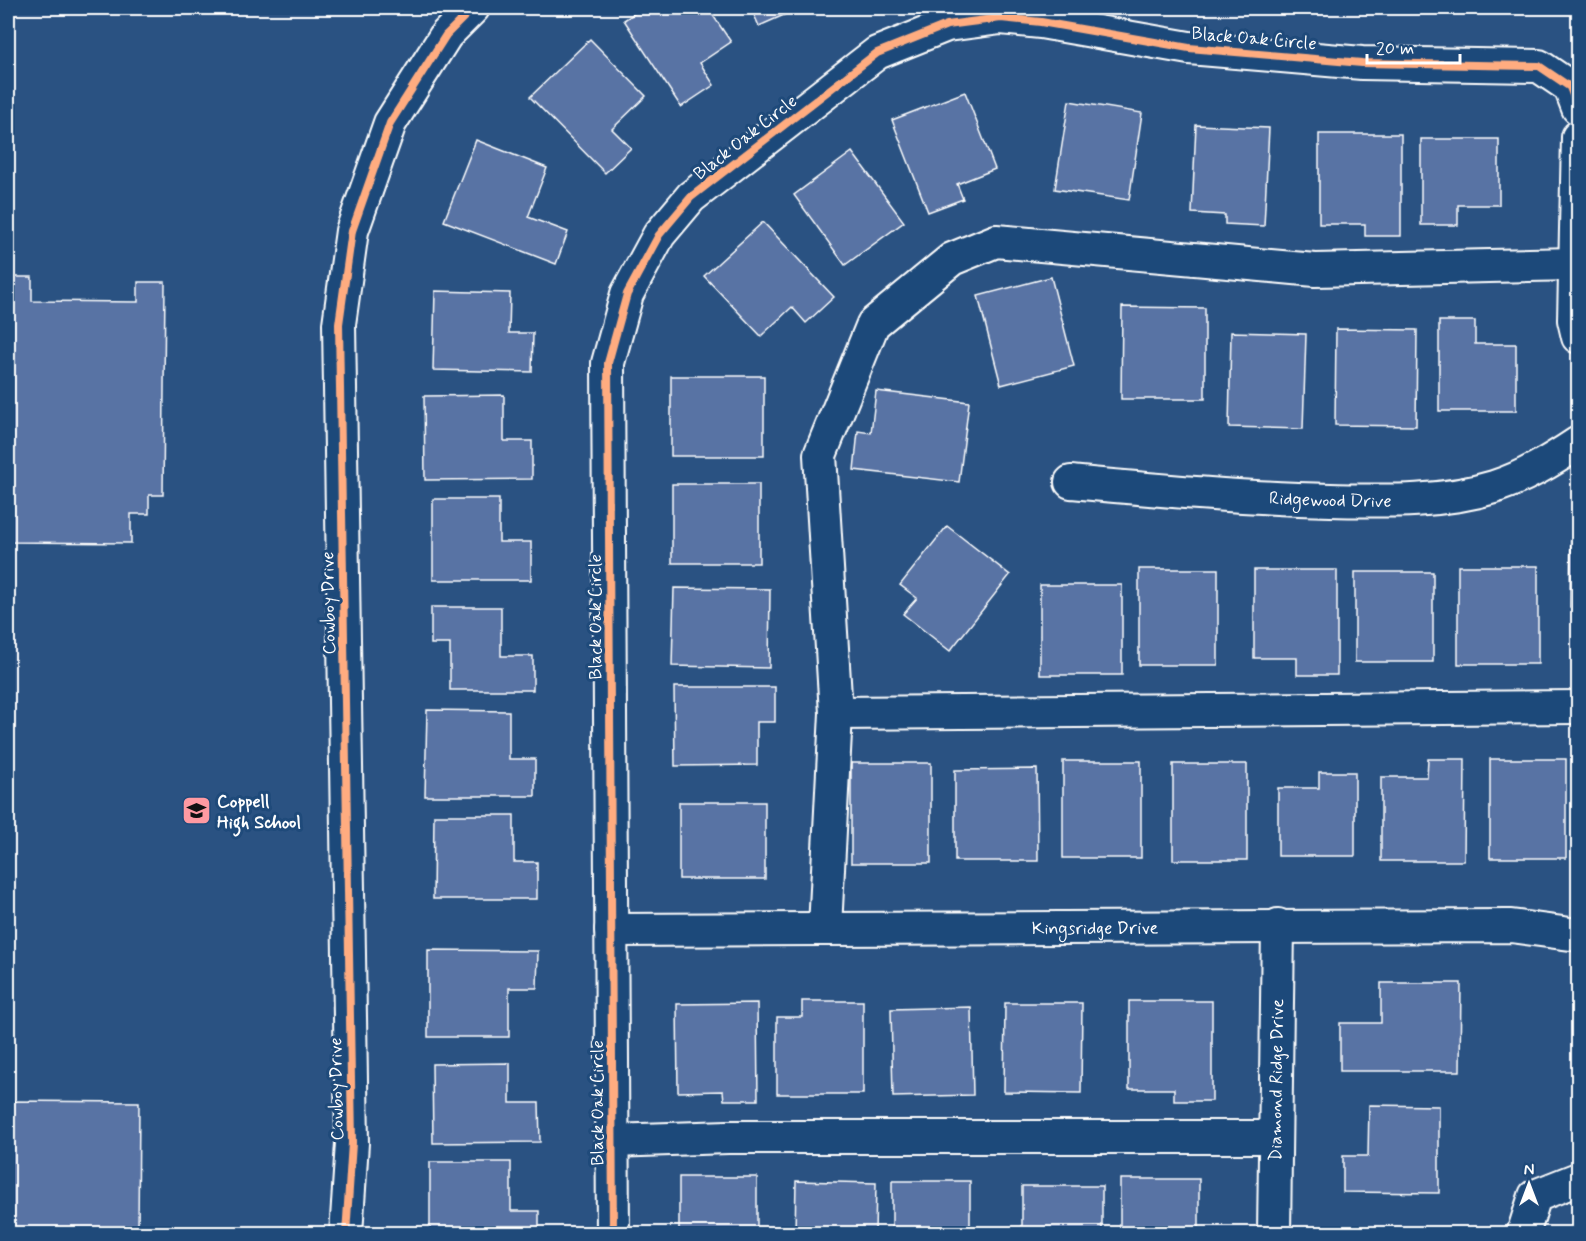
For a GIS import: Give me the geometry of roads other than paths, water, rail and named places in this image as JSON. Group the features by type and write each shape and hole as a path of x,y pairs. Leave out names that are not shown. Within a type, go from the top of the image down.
{"street":[{"name":"Cowboy Drive","path":"346,1233 352,1143 339,324 352,231 390,123 446,35 474,8"},
{"name":"Black Oak Circle","path":"613,1233 608,363 627,294 659,235 691,197 877,53 946,25 1001,18 1041,22 1189,48 1327,60 1539,66 1570,87 1578,108"},
{"path":"1578,137 1574,320 1578,337"},
{"path":"825,928 836,714 820,455 873,324 952,259 996,240 1315,270 1576,264"},
{"name":"Ridgewood Drive","path":"1071,482 1239,498 1365,501 1440,498 1493,487 1533,472 1578,443"},
{"path":"836,714 1578,707"},
{"name":"Kingsridge Drive","path":"611,930 1278,925 1511,926 1578,935"},
{"name":"Diamond Ridge Drive","path":"1274,1233 1278,925"},
{"path":"612,1141 728,1137 1275,1137"},
{"path":"1523,1233 1535,1196 1578,1179"}],"place":[{"name":"Coppell High School","path":"196,811"}]}
